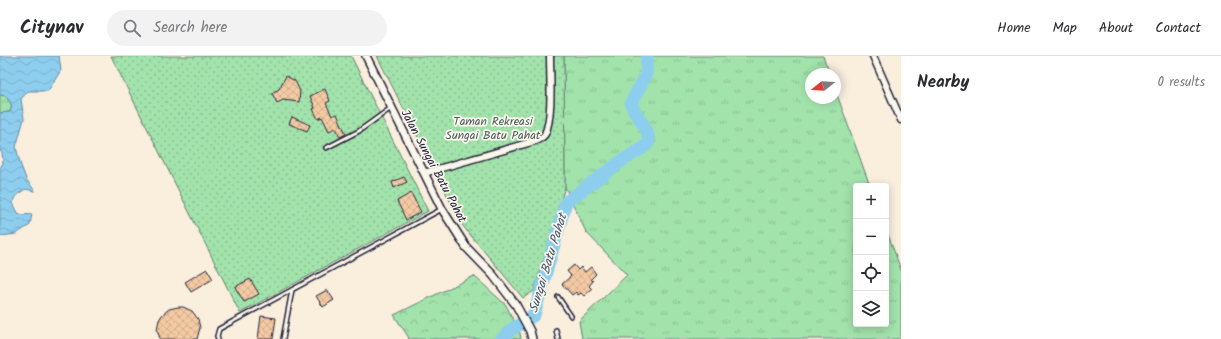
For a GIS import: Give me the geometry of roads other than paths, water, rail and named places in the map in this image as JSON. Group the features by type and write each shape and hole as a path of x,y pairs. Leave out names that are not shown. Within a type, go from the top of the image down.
{"street":[{"name":"Jalan Sungai Batu Pahat","path":"366,56 442,209 466,247 493,275 516,305 530,331 532,339"},
{"path":"424,173 535,141 543,137 550,115 550,56"},
{"path":"873,56 898,107 901,120"}],"lane":[{"path":"326,148 359,131 391,108"},
{"path":"218,339 217,336 219,329 442,209"},
{"path":"283,339 292,290"},
{"path":"558,297 570,316"},
{"path":"556,330 558,339"}],"water":[{"path":"0,56 59,56 61,70 48,91 28,91 21,99 24,119 16,147 26,179 35,191 25,189 17,195 13,203 18,213 23,215 32,214 30,225 16,234 1,236 0,168 3,163 2,153 0,151 0,113 10,112 12,106 6,96 0,95"}],"waterway":[{"name":"Sungai Batu Pahat","path":"502,339 511,330 534,315 566,202 623,160 643,148 649,142 647,131 631,103 646,75 647,56"}],"park label":[{"name":"Taman Rekreasi Sungai Batu Pahat","path":"493,128"}]}
